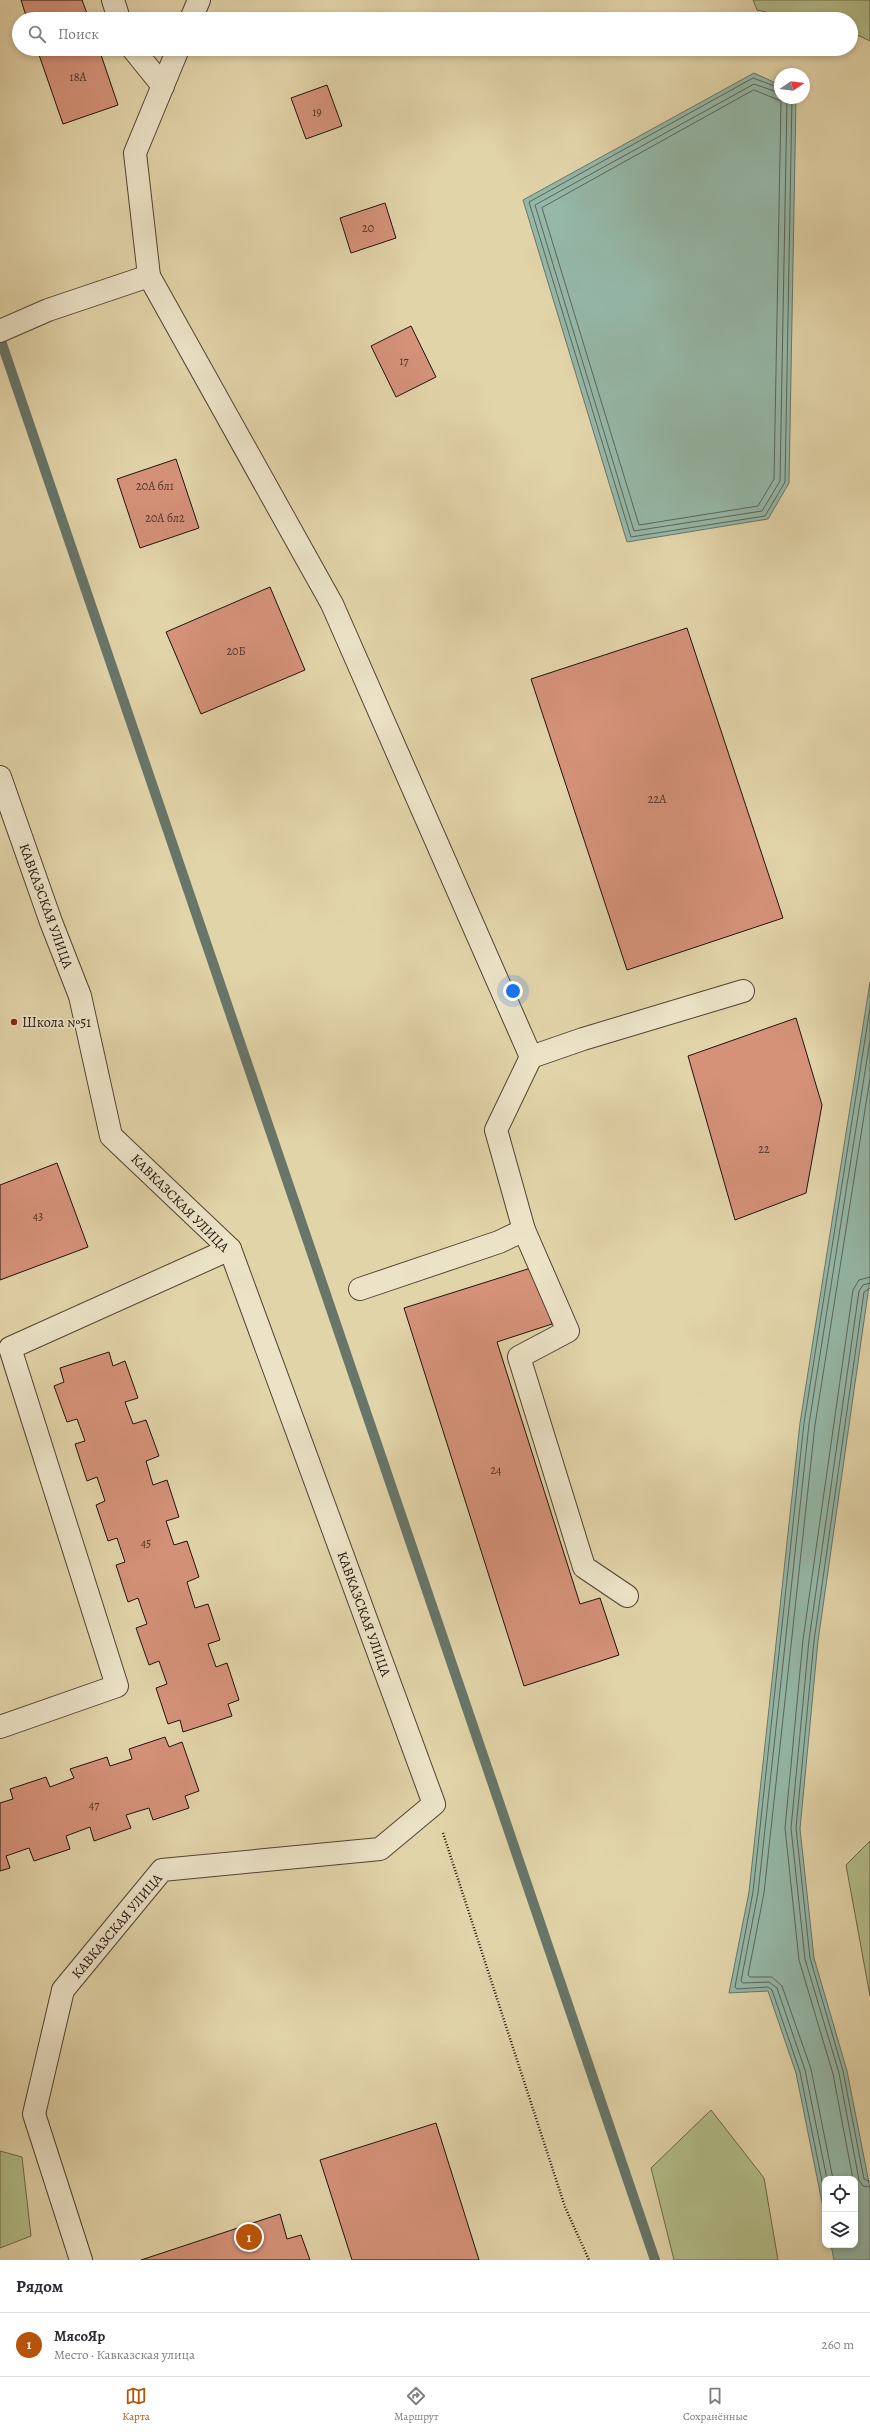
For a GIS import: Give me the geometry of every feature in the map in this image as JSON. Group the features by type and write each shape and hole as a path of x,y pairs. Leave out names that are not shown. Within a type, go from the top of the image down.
{"street":[{"path":"113,0 117,12"},
{"path":"194,12 199,0"},
{"path":"139,56 163,86"},
{"path":"175,56 135,153 149,276 332,604 531,1057"},
{"path":"0,331 48,310 149,276"},
{"name":"КАВКАЗСКАЯ УЛИЦА","path":"0,777 51,922 80,996 111,1136 230,1249 434,1804 380,1849 162,1870 63,1990 34,2114 81,2260"},
{"path":"626,1596 584,1567 519,1357 568,1331 524,1230 496,1130 531,1057 583,1039 743,991"},
{"path":"360,1289 499,1242 524,1230"},
{"path":"0,1727 117,1686 5,1350 230,1249"}],"path":[{"path":"434,1804 565,2208 589,2260"}],"green space":[{"path":"753,0 870,0 870,41 858,35 858,12 766,12 757,10"},
{"path":"870,1841 870,1996 846,1865"},
{"path":"711,2110 764,2178 778,2260 674,2260 651,2168"},
{"path":"0,2151 22,2157 31,2236 0,2248"}],"water":[{"path":"754,73 774,82 774,104 796,104 789,483 768,519 627,542 523,200"},
{"path":"870,982 870,1279 818,1641 800,1829 814,1958 847,2071 870,2188 870,2260 834,2260 832,2248 858,2248 858,2176 822,2176 822,2202 796,2073 768,1991 729,1993 749,1892 800,1423"}],"building":[{"path":"21,0 82,0 86,12 25,12"},
{"path":"39,56 101,56 118,105 63,124"},
{"path":"327,85 342,126 306,139 291,98"},
{"path":"385,203 396,238 351,253 340,218"},
{"path":"411,326 436,377 396,397 371,346"},
{"path":"176,459 199,528 140,548 117,479"},
{"path":"270,587 305,670 201,714 166,632"},
{"path":"687,628 783,918 627,970 531,679"},
{"path":"796,1018 822,1105 806,1193 735,1220 688,1056"},
{"path":"57,1163 88,1247 0,1280 0,1185"},
{"path":"534,1267 552,1324 497,1342 580,1604 600,1598 619,1655 524,1686 404,1308"},
{"path":"109,1352 113,1366 125,1361 138,1398 125,1402 133,1424 146,1420 159,1456 146,1461 153,1485 167,1480 179,1517 166,1521 174,1545 187,1541 199,1577 187,1582 195,1608 208,1604 220,1640 208,1644 216,1667 227,1663 239,1700 228,1704 232,1716 183,1732 180,1720 168,1724 156,1688 167,1684 159,1661 149,1665 136,1628 147,1624 138,1598 128,1602 116,1565 125,1562 117,1538 108,1541 96,1505 105,1501 97,1477 87,1481 75,1444 85,1441 77,1419 67,1422 54,1386 64,1382 60,1368"},
{"path":"165,1737 169,1747 182,1742 199,1791 185,1796 189,1808 153,1820 149,1808 126,1815 131,1828 94,1841 90,1827 66,1836 70,1849 34,1861 29,1848 6,1856 10,1868 0,1871 0,1803 13,1799 10,1789 46,1777 50,1787 74,1778 70,1769 107,1757 110,1766 132,1759 129,1749"},
{"path":"436,2123 479,2260 352,2260 320,2160"},
{"path":"280,2214 287,2239 301,2235 310,2260 141,2260"}],"waterway":[{"path":"0,338 655,2260"}],"place":[{"name":"Школа №51","path":"14,1022"},
{"name":"МясоЯр","path":"249,2237"}]}
